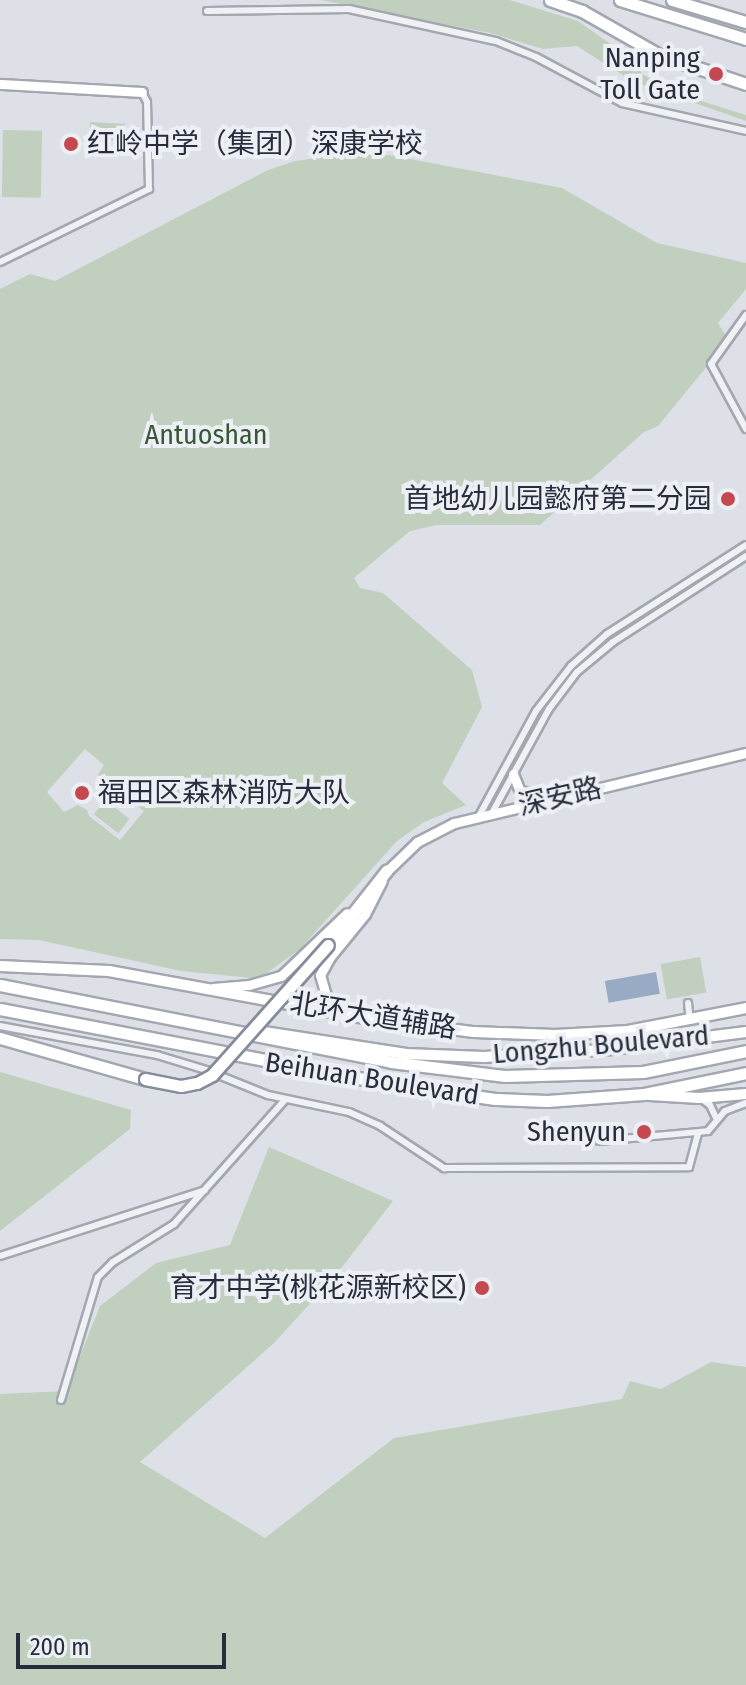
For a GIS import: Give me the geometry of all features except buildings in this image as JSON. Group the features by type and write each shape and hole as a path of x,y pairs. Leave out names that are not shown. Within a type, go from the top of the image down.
{"highway":[{"path":"550,0 582,11 659,55 746,84"},
{"path":"620,0 746,39"},
{"path":"672,0 746,22"},
{"path":"0,1038 145,1079 181,1086 197,1083 212,1075 328,945 387,870"},
{"name":"Beihuan Boulevard","path":"0,985 391,1062 505,1076 643,1072 746,1051"},
{"name":"Beihuan Boulevard","path":"0,1009 448,1094 547,1101 644,1094 746,1073"}],"main road":[{"name":"北环大道辅路","path":"0,966 109,971 340,1013 474,1032 542,1034 628,1031 746,1008"},
{"name":"Longzhu Boulevard","path":"170,1019 445,1057 649,1046 746,1032"},
{"path":"644,1094 699,1098 746,1094"}],"street":[{"path":"207,11 349,9 496,41 536,57 622,103 746,131"},
{"path":"0,84 142,92 147,102 151,185 144,193 0,262"},
{"path":"746,315 711,364 746,429"},
{"path":"479,816 536,711 571,666 607,634 746,545"},
{"path":"492,813 549,709 589,661 613,642 746,556"},
{"name":"深安路","path":"210,988 259,982 294,967 401,855 429,835 479,816 746,753"},
{"path":"513,774 520,791 553,798"},
{"path":"340,1013 323,993 320,975 330,957 365,914 387,870"},
{"path":"688,1003 690,1021"},
{"path":"0,1026 157,1055 285,1100 334,1107 366,1119 444,1168 689,1167 698,1133"},
{"path":"699,1098 710,1105 716,1118"},
{"path":"61,1400 98,1277 113,1262 174,1224 285,1100"},
{"path":"599,1141 708,1131 716,1118 732,1106 746,1103"},
{"path":"0,1256 208,1189"}],"green space":[{"path":"321,0 510,0 578,21 619,50 644,75 685,96 746,115 746,121 632,81 577,46 543,49 490,33"},
{"path":"90,122 125,124 124,142 89,140"},
{"path":"3,130 42,131 41,198 2,197"},
{"name":"Antuoshan","path":"346,154 389,155 562,188 657,243 746,263 746,289 718,323 726,336 708,365 658,426 644,432 540,525 437,525 410,531 354,578 360,588 383,593 472,670 482,707 442,783 466,805 424,822 397,841 300,949 267,973 251,978 181,971 39,940 0,939 0,289 30,274 55,281 268,170 295,161","holes":["85,749 104,765 98,775 144,811 120,840 78,805 64,812 47,792"]},
{"path":"105,800 129,819 118,833 94,814"},
{"path":"700,957 706,992 667,999 661,964"},
{"path":"0,1072 131,1110 130,1129 0,1231"},
{"path":"269,1147 393,1201 336,1275 274,1343 140,1462 265,1538 394,1438 622,1399 630,1381 661,1389 711,1362 746,1367 746,1685 0,1685 0,1394 66,1391 100,1306 156,1263 230,1245"}],"water":[{"path":"656,972 660,994 609,1003 605,981"}],"place":[{"name":"Nanping Toll Gate","path":"716,74"},
{"name":"红岭中学（集团）深康学校","path":"71,144"},
{"name":"首地幼儿园懿府第二分园","path":"728,499"},
{"name":"福田区森林消防大队","path":"82,793"},
{"name":"Shenyun","path":"644,1132"},
{"name":"育才中学(桃花源新校区)","path":"482,1288"}]}
